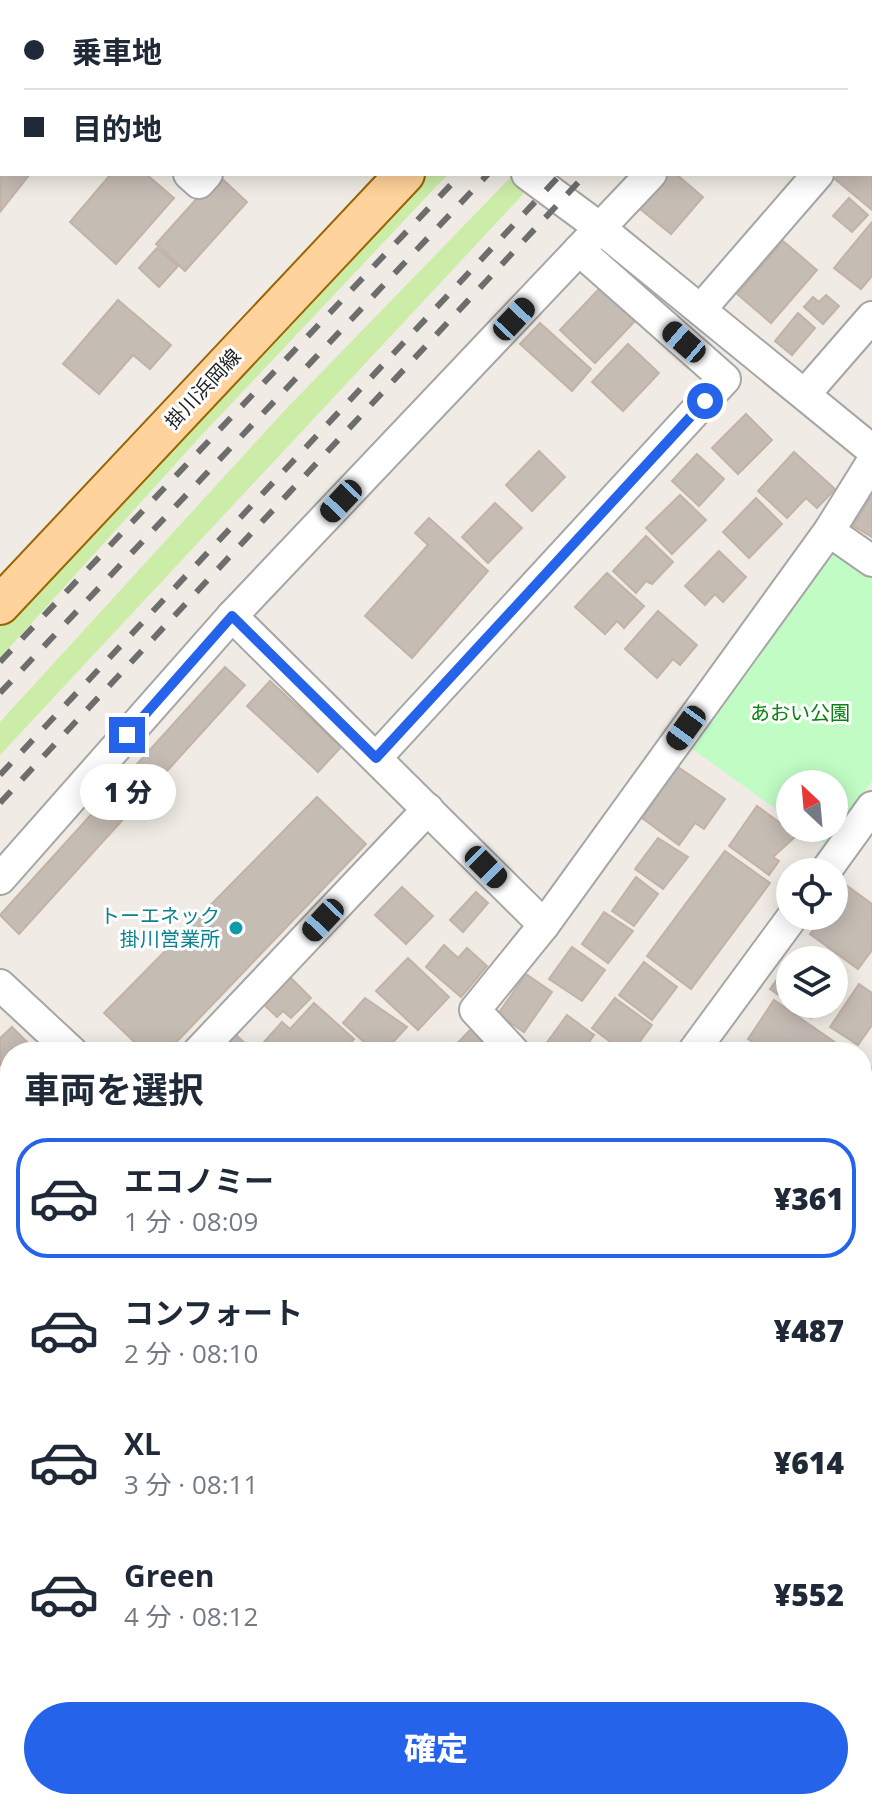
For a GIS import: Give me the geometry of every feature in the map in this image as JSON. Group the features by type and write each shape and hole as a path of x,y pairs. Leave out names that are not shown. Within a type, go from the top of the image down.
{"main road":[{"name":"掛川浜岡線","path":"0,605 403,176"}],"street":[{"path":"530,176 600,228 872,450"},
{"path":"0,879 232,616 649,176"},
{"path":"701,309 816,176"},
{"path":"376,758 725,379 579,250"},
{"path":"805,394 872,317"},
{"path":"505,1042 475,1010 544,925 829,531 872,462"},
{"path":"829,531 872,561"},
{"path":"232,616 544,925"},
{"path":"835,858 872,807"},
{"path":"207,1042 428,809"},
{"path":"700,1042 783,930"},
{"path":"0,985 61,1042"}],"green space":[{"path":"415,176 446,176 199,438 0,658 0,625"},
{"path":"512,176 540,176 0,755 0,722 285,410"},
{"name":"あおい公園","path":"842,551 872,572 872,781 848,814 848,770 776,770 776,809 688,746 829,554"}],"building":[{"path":"1,176 28,176 0,212"},
{"path":"109,176 148,176 174,198 116,264 70,222"},
{"path":"217,176 247,202 185,271 156,244"},
{"path":"658,176 678,176 703,197 671,234 640,209 647,201 642,196"},
{"path":"837,176 872,176 872,210 835,179"},
{"path":"849,198 868,215 852,232 833,216"},
{"path":"872,222 872,276 861,289 834,268"},
{"path":"783,241 817,270 771,323 737,294"},
{"path":"157,248 178,266 159,287 139,268"},
{"path":"600,288 635,321 595,363 560,330"},
{"path":"826,295 839,306 823,324 804,307 813,297 819,302"},
{"path":"118,300 171,345 150,369 133,355 99,394 63,364"},
{"path":"798,313 815,328 792,355 775,341"},
{"path":"540,323 591,369 572,391 520,344"},
{"path":"628,344 659,373 623,411 592,382"},
{"path":"746,414 772,440 738,474 712,448"},
{"path":"539,451 565,477 532,511 506,485"},
{"path":"794,452 835,489 817,508 806,498 787,518 758,491"},
{"path":"697,454 724,479 699,506 672,481"},
{"path":"680,495 706,520 672,554 646,528"},
{"path":"872,495 872,537 853,526"},
{"path":"756,498 782,524 749,558 723,532"},
{"path":"495,503 522,528 488,563 462,537"},
{"path":"429,518 488,571 412,658 365,616 428,545 415,533"},
{"path":"646,536 673,562 652,584 646,581 636,593 613,571"},
{"path":"719,551 746,577 723,602 715,594 705,605 685,586"},
{"path":"607,573 644,606 624,628 617,621 605,634 575,607"},
{"path":"658,611 697,645 680,665 673,659 657,678 625,649"},
{"path":"225,667 245,685 19,934 0,915"},
{"path":"270,681 341,747 318,772 247,706"},
{"path":"678,767 725,799 704,829 695,823 679,845 642,818"},
{"name":"トーエネック 掛川営業所","path":"317,797 366,844 177,1042 134,1042 104,1013"},
{"path":"757,806 776,820 776,842 789,842 773,857 776,865 769,875 729,846"},
{"path":"658,838 688,857 663,889 635,869"},
{"path":"725,851 770,883 691,989 647,956"},
{"path":"636,877 658,894 634,926 612,911"},
{"path":"848,886 872,904 872,950 858,969 848,962 848,946 826,946 810,934 813,930 848,930"},
{"path":"402,887 433,916 406,944 375,915"},
{"path":"476,892 488,903 463,932 450,920"},
{"path":"604,912 633,931 608,963 582,944"},
{"path":"444,945 458,958 467,948 487,966 461,997 426,967"},
{"path":"572,947 605,970 582,1001 549,979"},
{"path":"408,958 449,997 418,1030 376,991"},
{"path":"644,962 677,987 652,1020 619,995"},
{"path":"526,974 552,992 524,1032 498,1014"},
{"path":"288,975 311,998 291,1018 283,1011 277,1017 261,1002"},
{"path":"859,984 872,993 872,1025 860,1042 853,1042 830,1027 836,1018 848,1018 848,1000"},
{"path":"365,998 407,1027 393,1042 364,1042 343,1023"},
{"path":"615,998 652,1025 639,1042 611,1042 592,1028"},
{"path":"774,1000 776,1018 800,1018 835,1042 752,1042 748,1039"},
{"path":"314,1003 354,1039 351,1042 264,1042 282,1022 290,1029"},
{"path":"567,1015 594,1035 589,1042 547,1042"},
{"path":"474,1026 491,1042 459,1042"},
{"path":"12,1027 27,1042 0,1042 0,1038"},
{"path":"234,1033 243,1042 225,1042"}],"railway":[{"path":"0,662 459,176"},
{"path":"0,693 486,176"},
{"path":"0,775 559,176"},
{"path":"0,803 584,176"}],"place":[{"name":"トーエネック 掛川営業所","path":"236,928"}],"route":[{"path":"127,735 232,616 376,758 705,401"}]}
